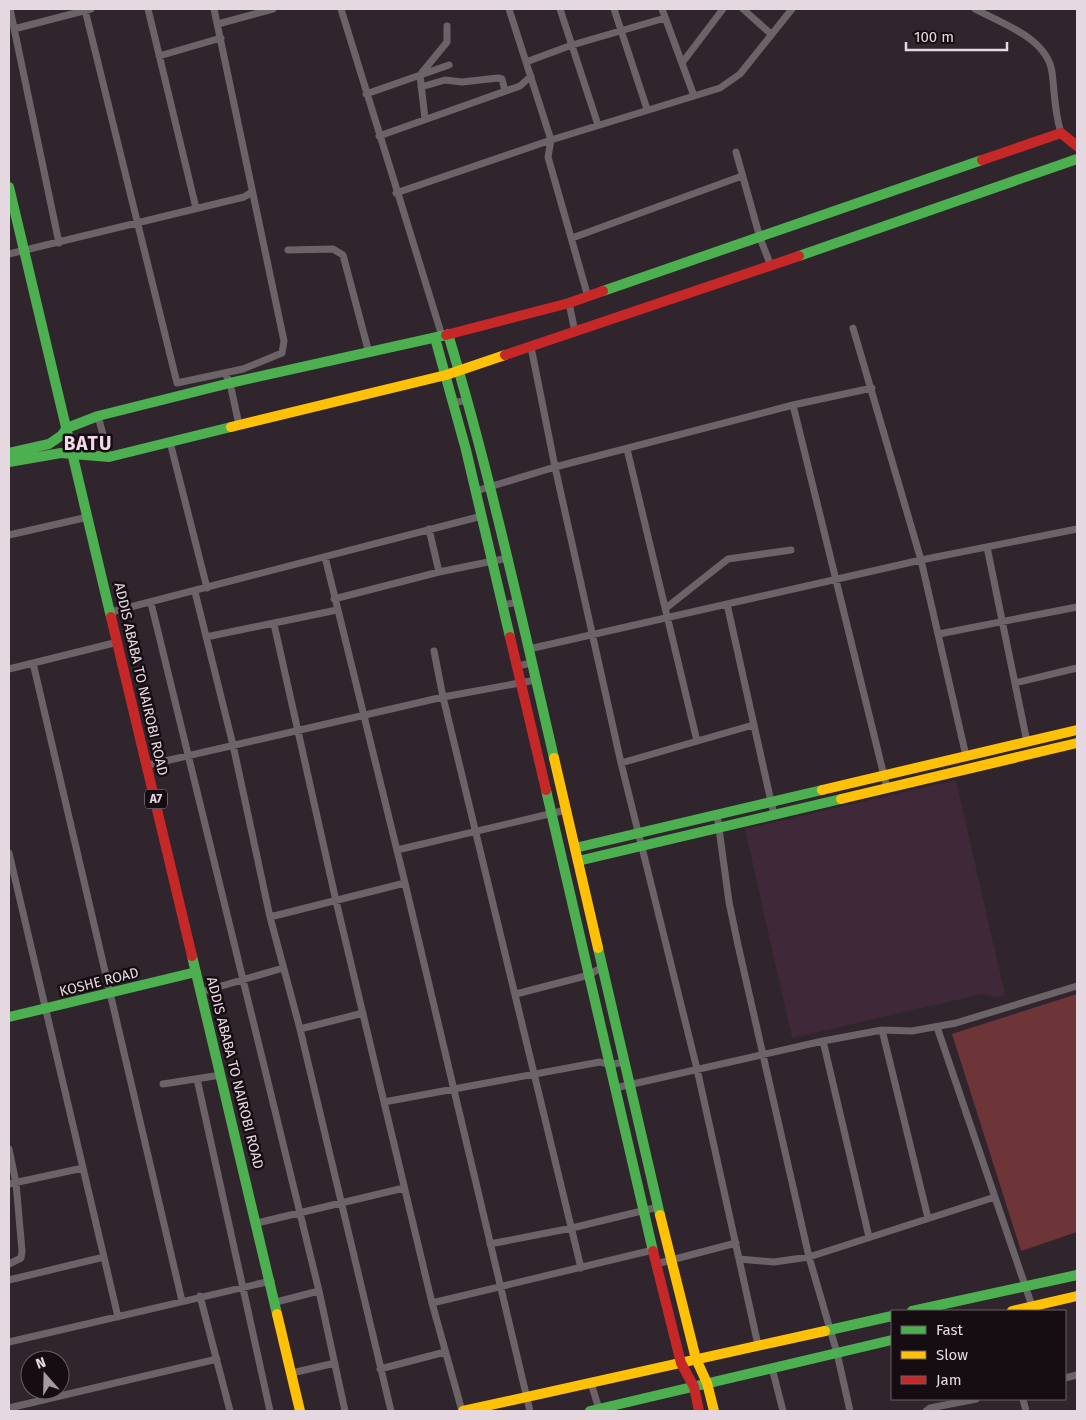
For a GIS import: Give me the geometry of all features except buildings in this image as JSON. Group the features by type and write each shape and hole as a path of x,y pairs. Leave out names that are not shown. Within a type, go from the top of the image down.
{"main road":[{"path":"9,453 51,444 63,436 67,428 98,416 230,383 441,336 569,303 1061,133 1077,146"},
{"path":"9,462 51,453 109,457 446,375 771,266 1077,159"},
{"name":"ADDIS ABABA TO NAIROBI ROAD","path":"9,187 276,1302 300,1411"},
{"path":"441,336 459,371 491,486 679,1298 696,1360 707,1384 714,1411"},
{"path":"441,336 446,375 504,605 573,910 600,1019 607,1054 605,1063 615,1088 681,1363 694,1387 699,1411"},
{"path":"575,848 1077,730"},
{"path":"578,862 1077,743"},
{"name":"KOSHE ROAD","path":"9,1017 196,972"},
{"path":"917,1310 1077,1274"},
{"path":"1016,1310 1077,1296"},
{"path":"462,1411 891,1316"},
{"path":"594,1410 891,1340"}],"street":[{"path":"10,9 58,243"},
{"path":"148,9 196,208"},
{"path":"14,29 88,10 137,223 178,383 255,365 280,354 284,349 274,289 214,9"},
{"path":"218,24 274,9"},
{"path":"341,9 441,336"},
{"path":"509,9 551,140 548,157 588,297"},
{"path":"560,9 598,125"},
{"path":"614,9 647,110"},
{"path":"662,9 694,96"},
{"path":"682,63 722,9"},
{"path":"743,9 771,34"},
{"path":"396,193 551,140 720,88 735,79 792,9"},
{"path":"975,9 1035,42 1046,56 1052,70 1054,110 1061,133"},
{"path":"526,62 572,45 665,18"},
{"path":"425,118 420,75 447,42 447,26"},
{"path":"159,56 221,38"},
{"path":"366,94 450,65"},
{"path":"379,136 425,118 520,86 531,76"},
{"path":"421,87 445,80 465,82 498,78 502,79 504,91"},
{"path":"736,152 760,238 771,266"},
{"path":"572,238 742,176"},
{"path":"9,254 24,252 250,196 252,192"},
{"path":"288,250 333,248 343,255 370,352"},
{"path":"569,303 575,332"},
{"path":"853,328 921,560 966,756"},
{"path":"531,347 555,467 621,763 697,1069 758,1346"},
{"path":"224,373 230,383 239,425"},
{"path":"476,491 555,467 792,406 872,388"},
{"path":"453,403 468,400"},
{"path":"792,406 887,788"},
{"path":"98,416 109,457"},
{"path":"170,442 207,588"},
{"path":"466,450 481,447"},
{"path":"627,449 697,741"},
{"path":"111,612 195,592 482,516"},
{"path":"9,535 88,517"},
{"path":"429,529 439,572"},
{"path":"529,649 594,636 921,560 1077,529"},
{"path":"986,547 1027,742"},
{"path":"666,608 728,559 792,550"},
{"path":"325,557 405,883 530,1411"},
{"path":"334,599 439,572 508,558"},
{"path":"195,592 234,745 270,917 300,1029 391,1411"},
{"path":"504,605 518,602"},
{"path":"151,603 319,1291 345,1411"},
{"path":"727,604 774,815"},
{"path":"939,634 1077,607"},
{"path":"206,637 337,610"},
{"path":"274,624 336,901 404,1188 432,1303 462,1411"},
{"path":"9,669 118,642"},
{"path":"434,651 581,1268"},
{"path":"33,663 182,1301"},
{"path":"518,666 532,663"},
{"path":"1015,683 1077,668"},
{"path":"148,765 364,715 536,680"},
{"path":"621,763 753,724"},
{"path":"535,745 550,742"},
{"path":"397,850 566,810"},
{"path":"717,814 733,924 810,1257 837,1353 850,1411"},
{"path":"686,822 689,835"},
{"path":"9,854 118,1317"},
{"path":"270,917 405,883"},
{"path":"573,910 588,906"},
{"path":"516,994 589,975 602,967"},
{"path":"201,992 283,968"},
{"path":"615,1088 823,1041 882,1030 912,1031 956,1024 1077,986"},
{"path":"300,1029 363,1013"},
{"path":"600,1019 614,1016"},
{"path":"937,1027 1032,1306"},
{"path":"882,1030 928,1218"},
{"path":"823,1041 869,1237"},
{"path":"607,1054 621,1050"},
{"path":"384,1102 534,1073 623,1062"},
{"path":"163,1084 221,1075"},
{"path":"197,1079 241,1287 270,1411"},
{"path":"630,1151 645,1148"},
{"path":"9,1149 22,1251 21,1258 9,1264"},
{"path":"12,1183 83,1168"},
{"path":"257,1223 404,1188"},
{"path":"740,1259 774,1262 810,1257 995,1197"},
{"path":"490,1244 572,1228 658,1208"},
{"path":"656,1264 736,1244"},
{"path":"432,1303 500,1285 653,1250"},
{"path":"9,1280 104,1258"},
{"path":"9,1342 271,1281"},
{"path":"276,1302 319,1291"},
{"path":"200,1296 230,1411"},
{"path":"666,1302 679,1298"},
{"path":"380,1368 446,1352"},
{"path":"9,1410 216,1359"},
{"path":"292,1373 335,1363"},
{"path":"772,1368 783,1411"},
{"path":"591,1383 594,1410"},
{"path":"926,1411 930,1408 971,1400"}],"shaded area":[{"path":"956,780 1005,995 997,997 982,994 792,1038 745,829"},
{"path":"1077,994 1077,1232 1021,1251 952,1034"}],"traffic: fast":[{"path":"799,256 1077,159"},
{"path":"603,291 982,160"},
{"path":"9,187 111,617"},
{"path":"448,334 491,492 554,758"},
{"path":"9,453 49,444 62,435 67,428 98,416 230,383 446,335"},
{"path":"435,338 466,450 510,637"},
{"path":"9,462 61,453 109,457 231,427"},
{"path":"546,790 653,1251"},
{"path":"575,848 822,790"},
{"path":"578,861 841,799"},
{"path":"598,948 660,1215"},
{"path":"192,956 277,1314"},
{"path":"9,1017 196,972"},
{"path":"917,1310 1077,1275"},
{"path":"825,1331 891,1316"},
{"path":"590,1411 891,1340"}],"traffic: slow":[{"path":"231,427 446,375 505,355"},
{"path":"822,790 1077,730"},
{"path":"841,799 1077,743"},
{"path":"554,758 598,948"},
{"path":"660,1215 696,1359 707,1383 714,1411"},
{"path":"1016,1310 1077,1296"},
{"path":"277,1314 300,1411"},
{"path":"463,1411 825,1331"}],"traffic: jam":[{"path":"982,160 1061,133 1077,146"},
{"path":"505,355 799,256"},
{"path":"446,335 569,303 603,291"},
{"path":"111,617 192,956"},
{"path":"510,637 546,790"},
{"path":"653,1251 681,1363 694,1387 699,1411"}],"district":[{"name":"BATU","path":"88,443"}]}
